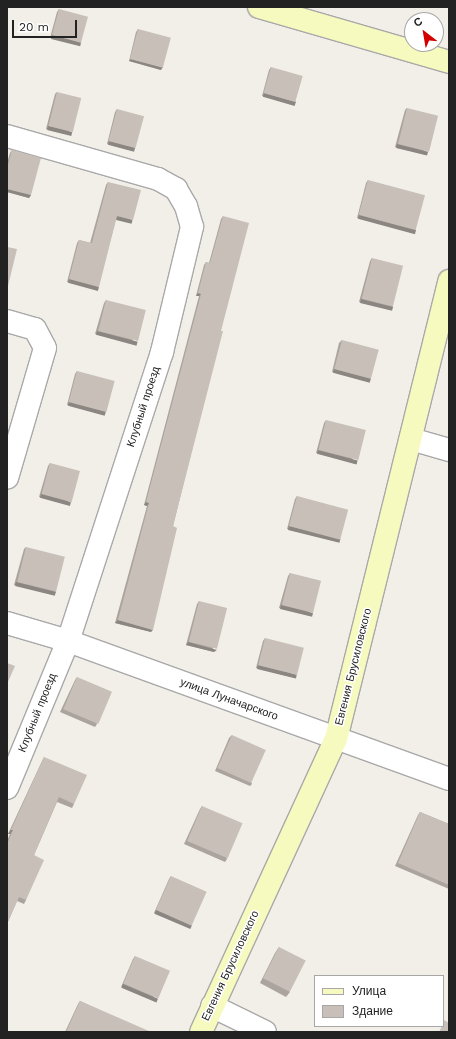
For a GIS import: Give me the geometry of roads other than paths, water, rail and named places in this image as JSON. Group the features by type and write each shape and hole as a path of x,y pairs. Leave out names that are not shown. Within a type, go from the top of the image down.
{"street":[{"path":"259,7 449,62"},
{"name":"Клубный проезд","path":"7,136 158,179 176,189 186,206 192,227 162,352 68,640 7,788"},
{"name":"Евгения Брусиловского","path":"200,1032 336,739 449,282"},
{"path":"7,321 35,329 45,348 7,478"},
{"path":"411,439 449,450"},
{"name":"улица Луначарского","path":"7,623 68,640 449,780"},
{"path":"212,1006 265,1032"}]}
